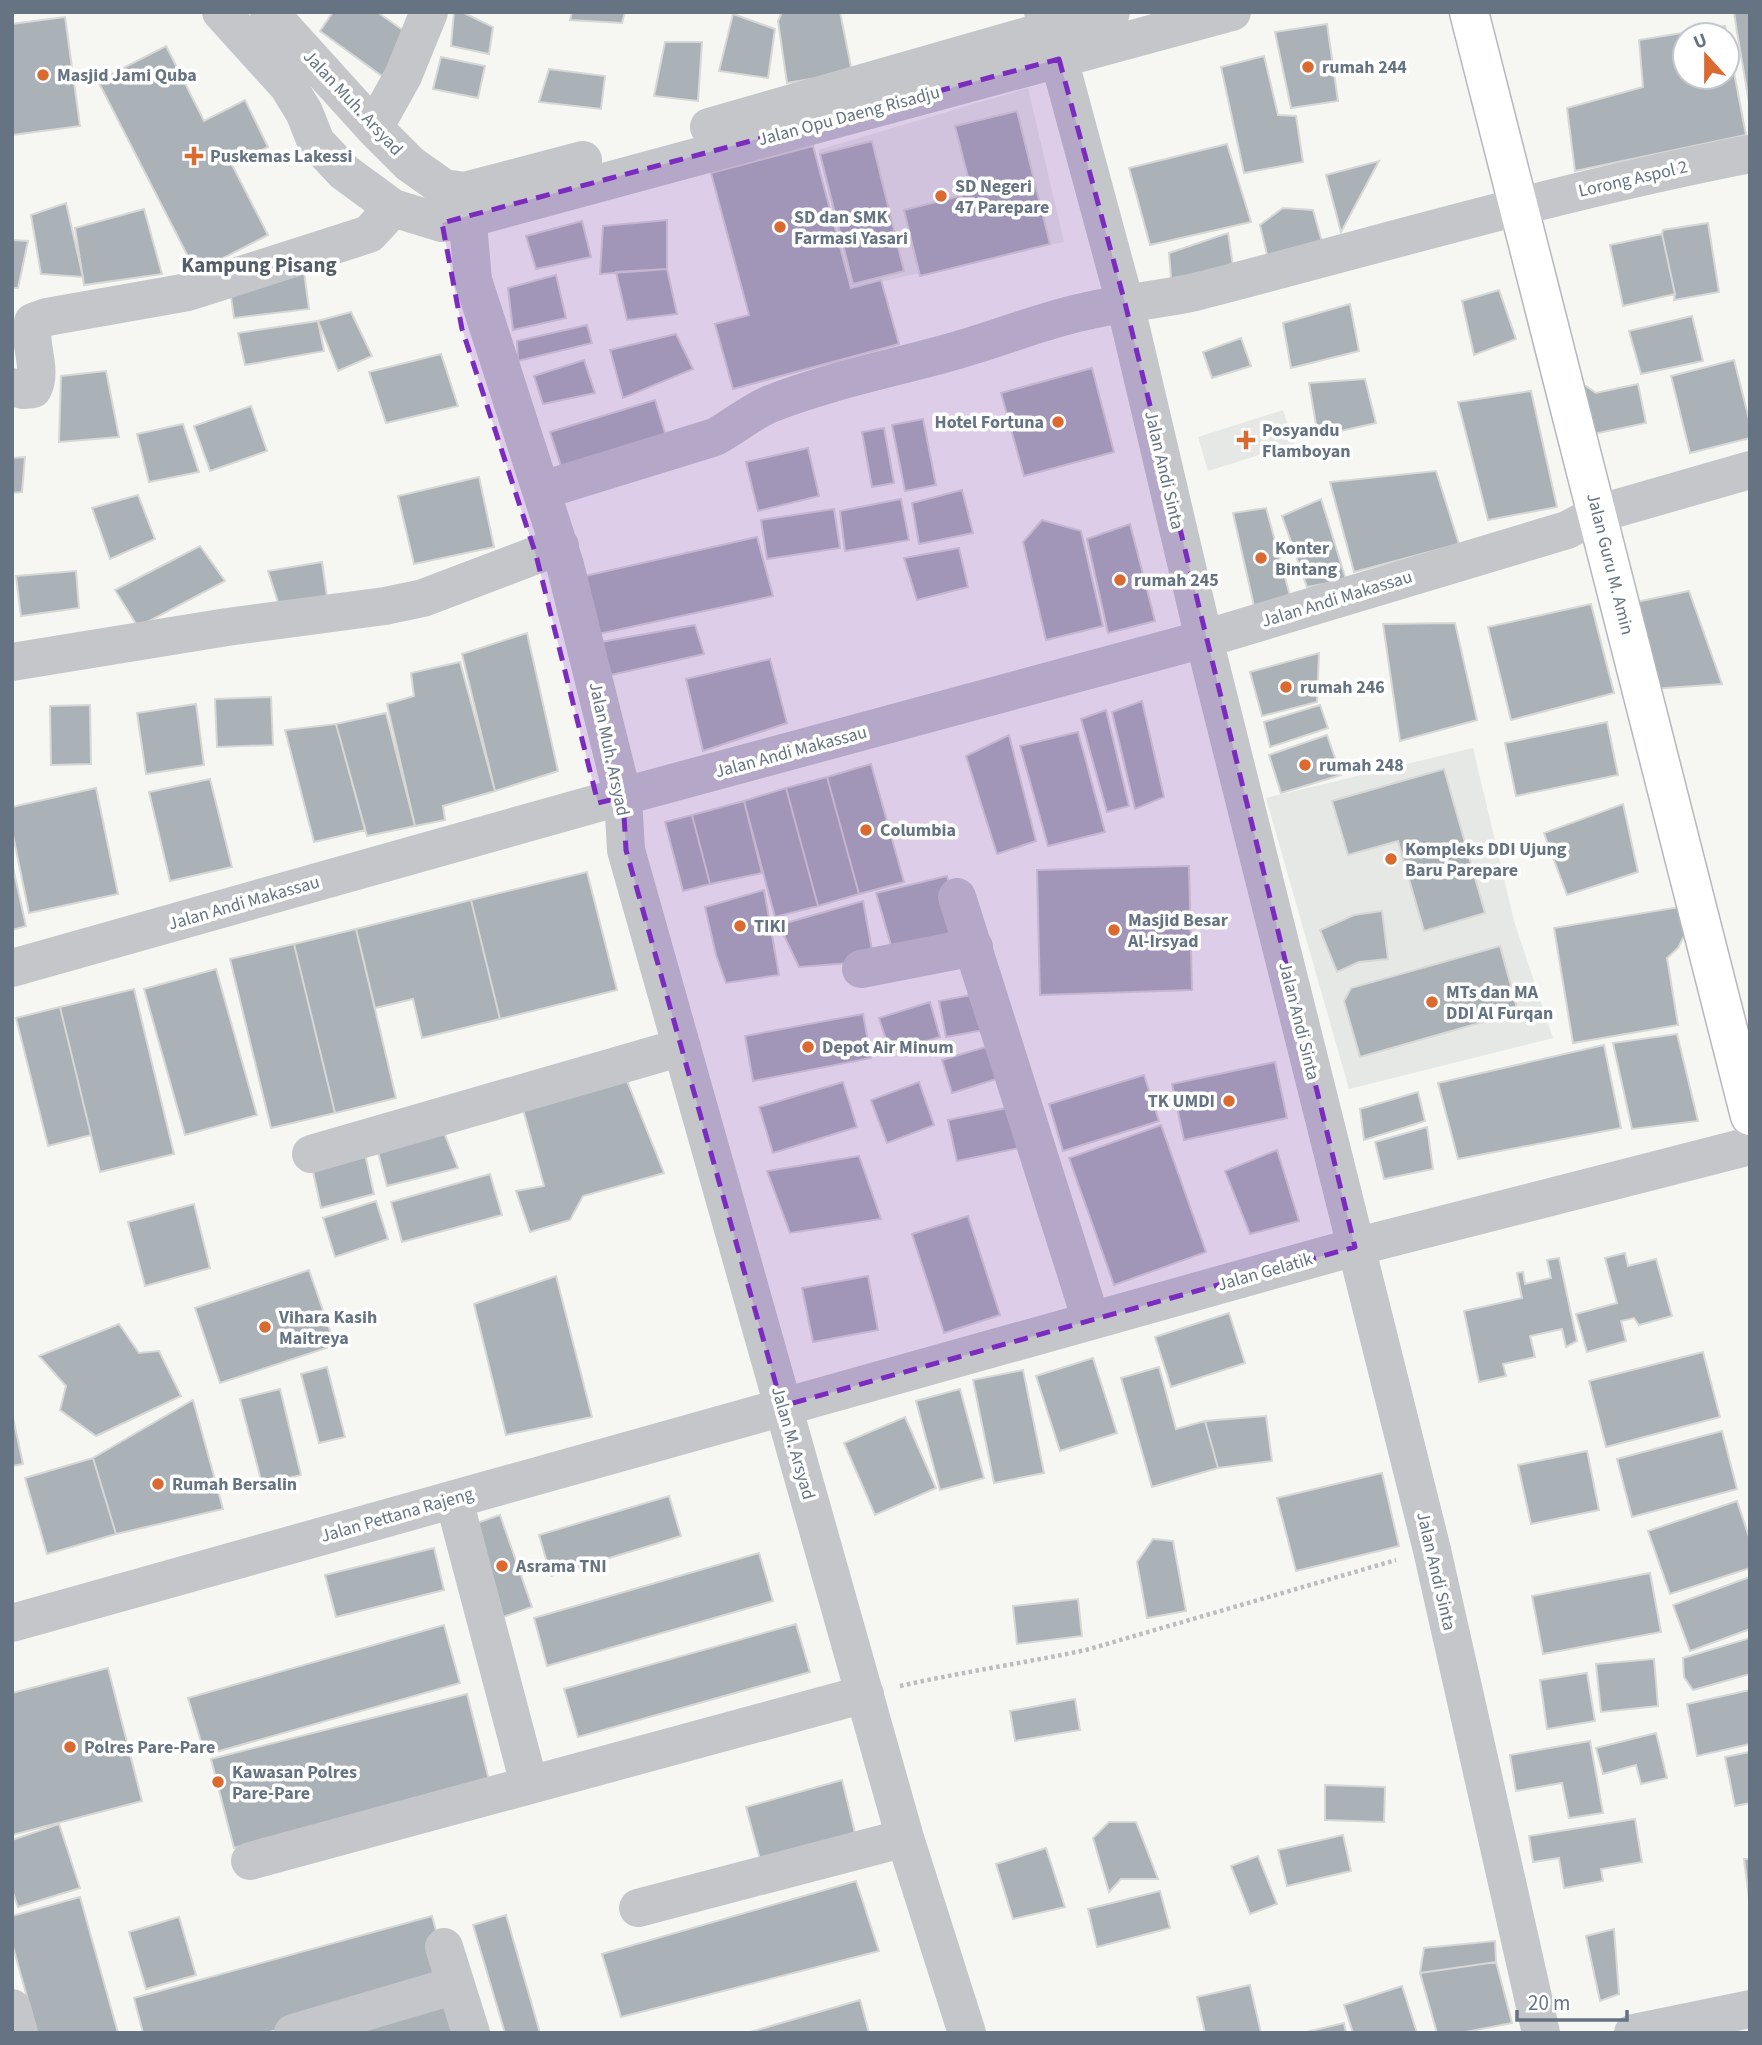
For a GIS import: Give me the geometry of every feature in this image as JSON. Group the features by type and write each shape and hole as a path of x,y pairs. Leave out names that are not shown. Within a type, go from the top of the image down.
{"main road":[{"name":"Jalan Guru M. Amin","path":"1469,12 1517,207 1589,526 1750,1116"}],"street":[{"name":"Jalan Muh. Arsyad","path":"221,12 288,86 304,112 316,142 344,172 393,208 454,205"},
{"name":"Jalan Muh. Arsyad","path":"269,12 374,128 454,205 472,280 543,490 548,551"},
{"path":"374,128 403,76 429,12"},
{"name":"Jalan Opu Daeng Risadju","path":"454,205 1050,33 1111,12"},
{"name":"Jalan Opu Daeng Risadju","path":"1050,33 1232,12"},
{"name":"Jalan Andi Sinta","path":"1050,33 1125,303 1205,639 1432,1550 1541,2033"},
{"name":"Lorong Aspol 2","path":"543,490 715,437 767,405 812,389 959,350 1084,311 1184,294 1517,207 1648,175 1750,154"},
{"name":"Jalan Muh. Arsyad","path":"454,205 449,276 462,329 548,551 626,850"},
{"path":"12,387 33,389 37,382 31,332 33,322 47,317 201,288 369,234 393,208"},
{"path":"1589,526 1750,470"},
{"path":"1589,526 1750,494"},
{"name":"Jalan Andi Makassau","path":"12,968 611,800 1205,639 1589,526"},
{"path":"12,662 227,627 385,606 423,598 548,551"},
{"name":"Jalan M. Arsyad","path":"626,850 905,1838 967,2033"},
{"path":"957,897 1091,1321"},
{"path":"861,969 974,947"},
{"path":"311,1154 682,1047"},
{"name":"Jalan Gelatik","path":"782,1406 1355,1247 1750,1146"},
{"name":"Jalan Pettana Rajeng","path":"12,1623 782,1406"},
{"path":"454,1500 529,1784"},
{"path":"250,1861 865,1694"},
{"path":"638,1908 905,1838"},
{"path":"444,1947 471,2033"},
{"path":"293,2033 456,1985"},
{"path":"12,2008 19,2033"},
{"path":"1633,2033 1750,2009"}],"path":[{"path":"865,1694 962,1672 1086,1650 1432,1550"}],"highlighted area":[{"path":"1059,59 1125,303 1355,1247 782,1406 626,850 623,797 598,803 536,555 462,329 442,223"}],"shaded area":[{"name":"SD Negeri 47 Parepare","path":"1028,88 1064,242 851,288 818,150"},
{"name":"Posyandu Flamboyan","path":"1283,410 1294,444 1208,471 1198,437"},
{"path":"1473,748 1514,921 1553,1038 1349,1089 1266,798"}],"building":[{"path":"333,12 377,12 411,36 382,76 320,31"},
{"path":"454,12 462,12 493,27 489,54 451,46"},
{"path":"572,12 625,12 622,23 570,20"},
{"path":"782,12 840,12 852,72 787,83 778,21"},
{"path":"1734,12 1750,12 1750,108 1741,55 1741,21 1735,21"},
{"path":"733,14 775,29 768,78 719,71"},
{"name":"Masjid Jami Quba","path":"65,17 80,126 12,135 12,24"},
{"name":"rumah 244","path":"1327,24 1338,101 1291,108 1275,32"},
{"path":"1671,35 1671,91 1738,91 1746,135 1575,171 1567,108 1643,87 1639,40"},
{"path":"665,42 702,42 698,101 654,96"},
{"name":"Puskemas Lakessi","path":"166,46 204,121 245,100 268,147 232,165 268,235 196,272 98,81"},
{"path":"1264,56 1278,115 1296,116 1303,162 1244,173 1221,67"},
{"path":"441,57 485,66 478,98 433,89"},
{"path":"549,69 605,76 601,109 539,102"},
{"path":"1017,111 1050,244 920,276 904,210 972,193 955,126"},
{"path":"872,141 904,271 853,284 820,154"},
{"path":"1227,144 1251,222 1150,245 1129,168"},
{"name":"SD dan SMK Farmasi Yasari","path":"813,146 851,288 881,280 899,344 733,389 715,324 749,315 711,173"},
{"path":"1379,161 1341,232 1326,175"},
{"path":"66,203 83,277 41,274 31,215"},
{"path":"1283,208 1313,210 1324,249 1269,263 1260,225"},
{"path":"144,209 162,274 84,285 75,228"},
{"path":"667,220 667,269 600,274 603,226"},
{"path":"582,221 591,257 536,269 526,236"},
{"path":"1708,223 1719,292 1674,300 1663,230"},
{"path":"1228,233 1234,273 1172,290 1169,253"},
{"path":"1662,234 1675,294 1623,306 1610,245"},
{"path":"12,240 28,241 18,288 12,288"},
{"path":"667,269 677,314 627,320 616,272"},
{"path":"304,272 309,309 234,318 229,282"},
{"path":"556,275 566,318 513,330 508,288"},
{"path":"1499,290 1516,339 1474,355 1462,301"},
{"path":"1350,304 1359,351 1291,368 1283,323"},
{"path":"351,312 372,356 338,371 318,321"},
{"path":"1692,316 1703,361 1641,374 1629,331"},
{"path":"318,321 324,351 245,365 238,333"},
{"path":"587,325 592,343 518,361 517,341"},
{"path":"676,334 693,369 623,398 610,350"},
{"path":"1241,338 1251,366 1212,378 1203,352"},
{"path":"441,354 458,406 386,423 369,372"},
{"path":"584,360 595,393 543,404 534,376"},
{"path":"1734,360 1750,423 1750,438 1690,453 1671,376"},
{"name":"Hotel Fortuna","path":"1092,368 1114,452 1024,476 1001,393"},
{"path":"106,371 119,437 59,442 61,376"},
{"path":"1365,379 1376,423 1318,436 1309,383"},
{"path":"1638,384 1646,423 1579,437 1570,390 1586,386 1596,393"},
{"path":"1531,391 1557,507 1488,520 1458,402"},
{"path":"655,400 666,436 562,469 550,432"},
{"path":"251,406 267,451 210,471 194,426"},
{"path":"923,419 936,485 905,491 892,425"},
{"path":"183,424 199,472 149,482 137,434"},
{"path":"884,428 894,483 872,487 862,432"},
{"path":"808,448 819,496 758,511 746,462"},
{"path":"25,457 22,492 12,493 12,458"},
{"path":"1436,471 1459,544 1354,572 1330,482"},
{"path":"479,477 494,547 414,564 398,496"},
{"path":"962,490 973,533 919,544 912,503"},
{"path":"138,495 155,539 110,559 92,508"},
{"path":"901,499 909,540 845,551 840,511"},
{"path":"1321,499 1346,580 1307,587 1282,516"},
{"name":"Konter Bintang","path":"1266,508 1292,603 1255,610 1233,513"},
{"path":"834,509 840,548 767,559 761,520"},
{"path":"1042,520 1081,531 1103,626 1046,640 1023,542"},
{"name":"rumah 245","path":"1130,524 1155,621 1108,633 1087,539"},
{"path":"757,537 773,596 589,636 576,578"},
{"path":"200,546 225,581 138,627 115,590"},
{"path":"959,548 968,587 917,600 904,558"},
{"path":"322,562 327,597 279,605 268,571"},
{"path":"76,571 79,608 21,616 16,576"},
{"path":"1689,591 1722,684 1652,689 1636,602"},
{"path":"1591,604 1614,693 1511,720 1488,627"},
{"path":"1455,623 1477,720 1400,741 1383,624"},
{"path":"695,625 704,654 611,675 601,642"},
{"path":"527,633 558,771 495,791 462,654"},
{"name":"rumah 246","path":"1319,653 1317,702 1262,716 1250,672"},
{"path":"770,659 787,723 703,751 686,679"},
{"path":"460,662 495,791 443,806 445,820 415,826 387,704 414,696 411,673"},
{"path":"271,697 273,745 217,747 215,699"},
{"path":"1142,701 1164,797 1135,809 1112,712"},
{"path":"196,704 204,765 146,774 137,713"},
{"path":"90,705 91,764 51,765 50,706"},
{"path":"1320,705 1328,728 1270,747 1264,722"},
{"path":"1106,710 1129,806 1107,812 1081,719"},
{"path":"386,713 415,826 367,836 336,724"},
{"path":"1607,722 1618,775 1516,796 1505,743"},
{"path":"336,724 365,830 314,842 285,730"},
{"path":"1078,732 1105,832 1048,846 1020,746"},
{"path":"1009,735 1036,841 997,854 966,756"},
{"name":"rumah 248","path":"1327,735 1341,775 1281,793 1269,755"},
{"name":"Columbia","path":"871,764 904,882 859,894 827,777"},
{"path":"1444,769 1485,913 1424,931 1398,841 1348,855 1332,801"},
{"path":"827,777 859,894 818,906 786,788"},
{"path":"210,779 232,867 170,881 149,792"},
{"path":"96,788 118,894 29,913 12,830 12,807"},
{"path":"786,788 818,906 775,917 744,801"},
{"path":"744,801 762,873 710,884 692,815"},
{"path":"1623,804 1638,872 1567,895 1544,833"},
{"path":"692,815 710,884 683,891 665,822"},
{"path":"12,863 26,926 12,930"},
{"name":"Masjid Besar Al-Irsyad","path":"1189,866 1192,990 1040,995 1037,870"},
{"path":"587,872 617,990 500,1019 471,900"},
{"path":"947,876 963,936 895,959 876,893"},
{"name":"TIKI","path":"764,890 779,975 726,983 716,955 705,907"},
{"path":"471,900 500,1019 422,1038 413,999 375,1008 356,929"},
{"path":"863,901 874,961 799,967 779,925"},
{"path":"1685,906 1692,920 1678,948 1667,958 1678,1025 1573,1043 1554,928"},
{"path":"1382,911 1388,959 1359,962 1337,972 1320,930 1354,915"},
{"path":"356,929 396,1098 335,1113 294,944"},
{"path":"294,944 335,1113 271,1128 230,959"},
{"path":"1500,946 1518,1012 1360,1057 1344,1001 1351,988"},
{"path":"216,969 257,1115 185,1135 144,989"},
{"path":"134,989 174,1154 100,1172 60,1007"},
{"path":"987,992 994,1028 946,1037 939,1001"},
{"path":"930,1002 940,1037 890,1052 879,1018"},
{"path":"60,1007 91,1135 48,1146 16,1018"},
{"name":"Depot Air Minum","path":"863,1014 871,1058 753,1081 745,1036"},
{"path":"1677,1034 1698,1121 1632,1129 1613,1043"},
{"path":"999,1043 1009,1075 952,1093 942,1060"},
{"path":"1604,1045 1621,1128 1458,1159 1438,1083"},
{"name":"TK UMDI","path":"1275,1062 1287,1118 1184,1140 1172,1084"},
{"path":"1144,1075 1159,1121 1063,1151 1049,1104"},
{"path":"625,1076 664,1173 583,1196 570,1220 530,1232 516,1191 544,1186 523,1109"},
{"path":"843,1082 857,1127 773,1153 759,1107"},
{"path":"919,1082 934,1125 887,1143 871,1100"},
{"path":"1418,1092 1425,1121 1364,1140 1360,1109"},
{"path":"1021,1105 1029,1146 957,1161 948,1120"},
{"path":"1161,1125 1206,1252 1114,1285 1069,1158"},
{"path":"1427,1127 1433,1169 1384,1179 1375,1142"},
{"path":"443,1130 458,1168 387,1186 376,1144"},
{"path":"1277,1150 1299,1221 1250,1234 1225,1171"},
{"path":"365,1154 374,1194 321,1208 312,1167"},
{"path":"859,1156 881,1219 790,1233 767,1171"},
{"path":"490,1174 502,1215 402,1242 391,1202"},
{"path":"376,1201 388,1239 335,1257 323,1218"},
{"path":"194,1204 210,1268 145,1286 128,1222"},
{"path":"968,1216 1000,1315 944,1333 912,1234"},
{"path":"1625,1253 1628,1266 1656,1259 1672,1316 1639,1325 1634,1318 1621,1321 1626,1341 1587,1352 1576,1314 1617,1303 1605,1258"},
{"path":"1559,1258 1577,1341 1566,1347 1562,1329 1530,1336 1535,1357 1503,1364 1506,1376 1479,1382 1464,1311 1522,1298 1517,1273 1523,1272 1525,1284 1551,1278 1547,1260"},
{"name":"Vihara Kasih Maitreya","path":"309,1270 335,1345 220,1383 195,1308"},
{"path":"556,1276 592,1417 506,1435 474,1304"},
{"path":"868,1276 878,1330 813,1342 802,1288"},
{"path":"1229,1313 1245,1363 1171,1387 1155,1337"},
{"path":"119,1324 139,1353 159,1351 181,1396 96,1436 60,1410 66,1386 39,1356"},
{"path":"1703,1352 1720,1417 1606,1447 1589,1381"},
{"path":"1093,1358 1117,1433 1060,1451 1036,1376"},
{"path":"327,1367 345,1437 319,1443 301,1374"},
{"path":"1159,1367 1176,1429 1205,1421 1218,1468 1152,1487 1121,1378"},
{"path":"1023,1370 1044,1473 994,1483 973,1380"},
{"path":"280,1389 301,1475 262,1484 240,1399"},
{"path":"960,1389 984,1478 940,1490 916,1401"},
{"name":"Rumah Bersalin","path":"193,1400 223,1509 116,1534 93,1458"},
{"path":"12,1413 23,1464 12,1466"},
{"path":"1266,1416 1272,1461 1218,1468 1205,1421"},
{"path":"905,1417 936,1488 875,1515 844,1443"},
{"path":"1722,1431 1737,1489 1632,1517 1617,1459"},
{"path":"1587,1451 1599,1510 1531,1524 1518,1465"},
{"path":"93,1458 116,1534 47,1554 25,1478"},
{"path":"1382,1473 1399,1546 1296,1571 1277,1498"},
{"path":"669,1496 681,1536 551,1576 539,1535"},
{"path":"1737,1501 1750,1540 1750,1568 1670,1594 1648,1531"},
{"name":"Asrama TNI","path":"500,1515 532,1607 503,1617 471,1525"},
{"path":"1153,1539 1173,1541 1186,1611 1147,1618 1137,1562"},
{"path":"434,1548 444,1590 336,1617 325,1575"},
{"path":"759,1553 773,1601 547,1666 534,1618"},
{"path":"1650,1573 1661,1632 1543,1654 1532,1596"},
{"path":"1750,1577 1750,1629 1690,1651 1673,1605"},
{"path":"1078,1599 1082,1636 1017,1644 1013,1606"},
{"path":"796,1624 810,1672 578,1737 564,1689"},
{"path":"444,1625 460,1683 205,1755 188,1698"},
{"path":"1750,1638 1750,1674 1693,1690 1684,1677 1683,1658"},
{"path":"1654,1659 1658,1706 1601,1712 1596,1664"},
{"name":"Polres Pare-Pare","path":"108,1668 142,1801 12,1835 12,1693"},
{"path":"1587,1673 1595,1721 1547,1729 1540,1680"},
{"path":"1750,1690 1750,1744 1697,1756 1687,1704"},
{"path":"467,1694 490,1784 234,1848 211,1759"},
{"path":"1075,1699 1080,1730 1015,1741 1010,1711"},
{"path":"1656,1733 1667,1778 1641,1784 1636,1765 1603,1774 1596,1748"},
{"path":"1590,1741 1603,1813 1569,1818 1562,1783 1516,1791 1510,1755"},
{"path":"1750,1752 1750,1803 1735,1806 1725,1757"},
{"path":"842,1780 855,1833 760,1859 746,1807"},
{"path":"1325,1785 1385,1787 1384,1822 1325,1820"},
{"path":"1635,1819 1642,1862 1601,1869 1603,1881 1564,1888 1559,1858 1533,1862 1529,1836"},
{"path":"1109,1822 1136,1822 1158,1879 1121,1879 1109,1892 1093,1838"},
{"path":"59,1824 80,1888 18,1907 12,1890 12,1840"},
{"path":"1343,1835 1351,1871 1287,1886 1278,1850"},
{"path":"1046,1848 1065,1907 1013,1919 996,1864"},
{"path":"1258,1856 1277,1904 1250,1914 1231,1866"},
{"path":"1744,1859 1750,1859 1750,1906"},
{"path":"856,1881 879,1951 621,2017 602,1954"},
{"path":"1160,1891 1170,1928 1097,1947 1088,1909"},
{"path":"80,1897 118,2033 37,2033 12,1943 12,1916"},
{"path":"506,1915 540,2033 505,2033 473,1925"},
{"path":"432,1916 450,1982 266,2033 143,2033 134,1998"},
{"path":"179,1917 196,1975 146,1989 129,1932"},
{"path":"1614,1929 1619,1994 1600,2001 1586,1936"},
{"path":"1495,1941 1496,1962 1420,1973 1424,1948"},
{"path":"1496,1962 1512,2023 1460,2033 1437,2033 1420,1973"},
{"path":"1250,1985 1261,2033 1205,2033 1197,1997"},
{"path":"1402,1986 1417,2033 1353,2033 1344,2005"},
{"path":"448,1997 458,2033 316,2033"},
{"path":"860,2000 869,2033 747,2033"},
{"path":"1344,2023 1346,2033 1302,2033"}],"place":[{"name":"rumah 244","path":"1308,67"},
{"name":"Masjid Jami Quba","path":"43,75"},
{"name":"Puskemas Lakessi","path":"194,156"},
{"name":"SD Negeri 47 Parepare","path":"941,196"},
{"name":"SD dan SMK Farmasi Yasari","path":"780,227"},
{"name":"Hotel Fortuna","path":"1058,422"},
{"name":"Posyandu Flamboyan","path":"1246,440"},
{"name":"Konter Bintang","path":"1261,558"},
{"name":"rumah 245","path":"1120,580"},
{"name":"rumah 246","path":"1286,687"},
{"name":"rumah 248","path":"1305,765"},
{"name":"Columbia","path":"866,830"},
{"name":"Kompleks DDI Ujung Baru Parepare","path":"1391,859"},
{"name":"TIKI","path":"740,926"},
{"name":"Masjid Besar Al-Irsyad","path":"1114,930"},
{"name":"MTs dan MA DDI Al Furqan","path":"1432,1002"},
{"name":"Depot Air Minum","path":"808,1047"},
{"name":"TK UMDI","path":"1229,1101"},
{"name":"Vihara Kasih Maitreya","path":"265,1327"},
{"name":"Rumah Bersalin","path":"158,1484"},
{"name":"Asrama TNI","path":"502,1566"},
{"name":"Polres Pare-Pare","path":"70,1747"},
{"name":"Kawasan Polres Pare-Pare","path":"218,1782"}],"district":[{"name":"Kampung Pisang","path":"259,265"}]}
